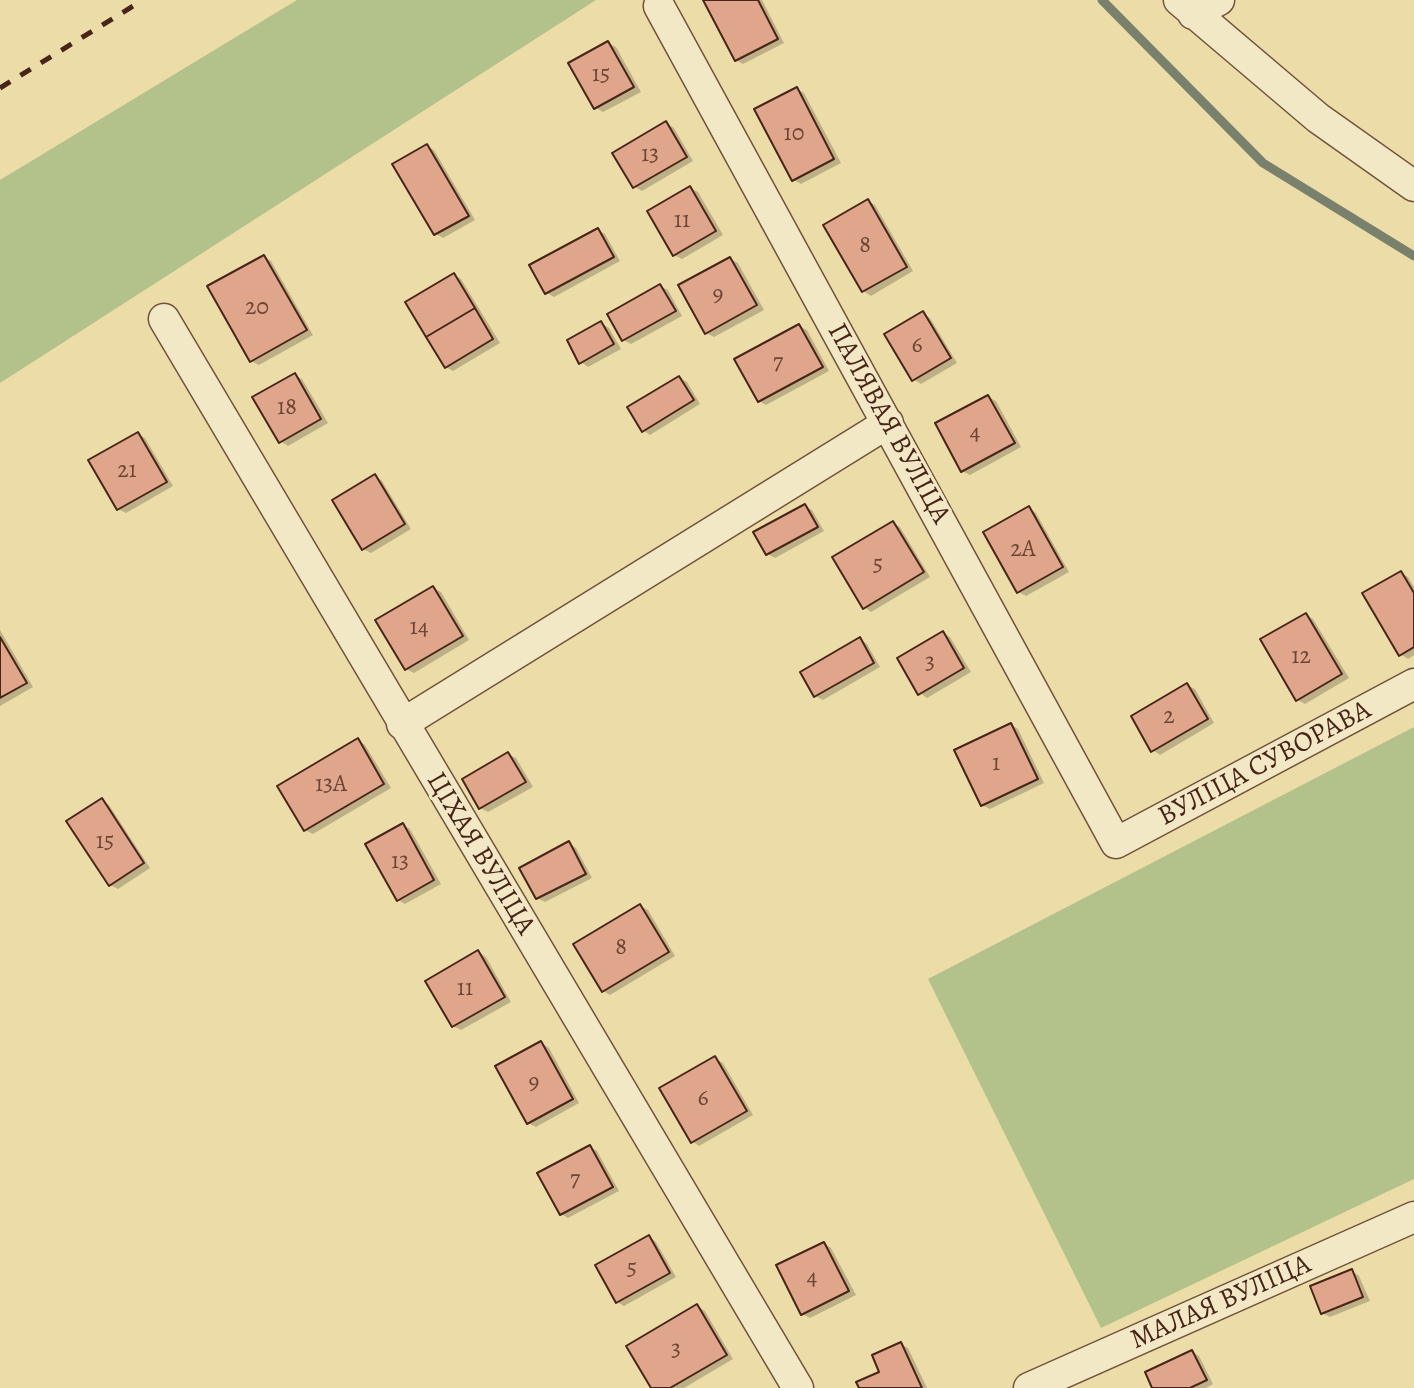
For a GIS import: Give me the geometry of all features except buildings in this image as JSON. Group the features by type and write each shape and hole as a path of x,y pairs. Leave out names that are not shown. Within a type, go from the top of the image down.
{"street":[{"path":"1186,7 1219,0"},
{"name":"ПАЛЯВАЯ ВУЛІЦА","path":"659,6 1116,843"},
{"path":"1186,7 1318,118 1414,186"},
{"name":"ЦІХАЯ ВУЛІЦА","path":"164,319 798,1388"},
{"path":"402,724 888,422"},
{"name":"ВУЛІЦА СУВОРАВА","path":"1116,843 1414,684"},
{"name":"МАЛАЯ ВУЛІЦА","path":"1029,1388 1414,1217"}],"green space":[{"path":"297,0 596,0 0,383 0,180"},
{"path":"1414,727 1414,1179 1101,1328 928,979"}],"waterway":[{"path":"1102,0 1263,163 1414,256"}],"railway":[{"path":"0,88 143,0"}]}
